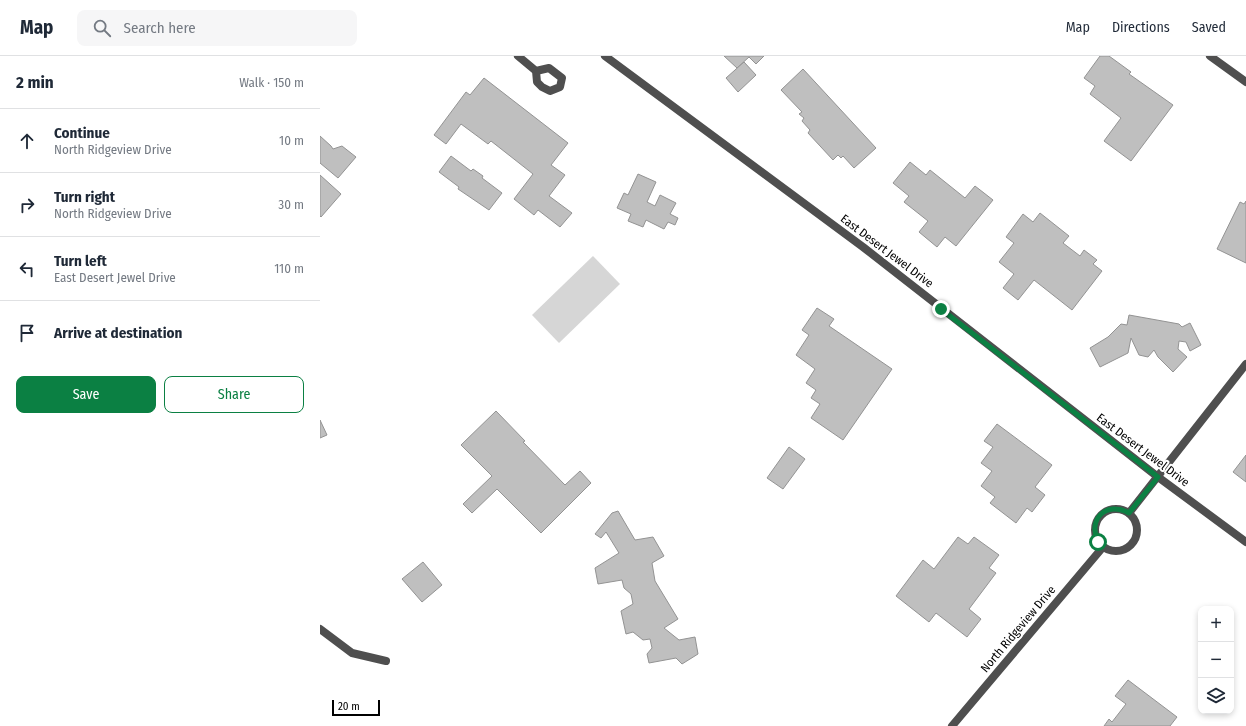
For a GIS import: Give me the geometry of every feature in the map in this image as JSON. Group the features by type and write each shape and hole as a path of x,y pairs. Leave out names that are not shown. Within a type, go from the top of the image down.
{"street":[{"path":"518,56 536,71"},
{"name":"East Desert Jewel Drive","path":"605,56 863,247 1158,477 1246,542"},
{"path":"1210,56 1246,82"},
{"path":"1129,513 1246,364"},
{"path":"1117,508 1129,513 1134,518 1137,525 1135,540 1124,550 1109,550 1103,547 1095,536 1094,529 1099,516 1110,509 1117,508"},
{"name":"North Ridgeview Drive","path":"952,726 1103,547"},
{"path":"320,629 352,653 386,662"}],"shaded area":[{"path":"593,256 620,284 559,343 532,315"}],"building":[{"path":"724,56 764,56 756,64 749,57 737,68"},
{"path":"1100,56 1109,56 1131,72 1129,74 1173,105 1131,161 1104,141 1121,118 1090,94 1095,86 1084,78"},
{"path":"744,62 756,75 738,92 726,78"},
{"path":"803,69 876,148 854,168 843,156 841,158 838,155 833,160 808,133 810,130 802,121 804,118 799,114 802,112 781,90"},
{"path":"484,78 568,143 551,165 565,175 549,196 572,213 560,227 538,210 534,215 514,199 533,174 491,141 488,144 461,124 446,144 434,135 466,92 470,95"},
{"path":"320,136 333,149 342,146 356,157 338,178 320,163"},
{"path":"451,156 471,171 473,169 483,176 482,178 502,193 489,210 458,189 459,187 439,172"},
{"path":"910,162 926,175 930,170 965,198 975,186 993,200 956,246 945,237 937,247 919,232 928,221 904,202 909,196 893,183"},
{"path":"638,174 656,182 647,202 655,206 660,195 676,203 670,214 678,218 675,225 668,222 664,229 646,220 643,227 628,221 631,214 617,208 624,193 628,195"},
{"path":"320,175 341,194 321,217 320,216"},
{"path":"1246,201 1246,263 1217,249 1240,202 1244,204"},
{"path":"1040,213 1069,236 1063,243 1080,256 1084,250 1097,260 1093,264 1102,271 1072,310 1034,280 1018,300 1003,288 1014,274 999,262 1014,243 1006,237 1023,214 1033,222"},
{"path":"817,308 834,319 829,326 892,369 843,440 811,418 820,404 811,398 816,390 806,383 815,369 796,355 809,335 802,330"},
{"path":"1129,315 1179,324 1182,327 1190,323 1201,345 1190,351 1186,342 1179,341 1178,349 1187,357 1173,372 1158,357 1154,350 1148,357 1139,355 1131,338 1128,353 1100,367 1090,348 1108,337 1121,324 1127,325"},
{"path":"496,411 525,441 523,442 565,485 580,471 591,483 541,533 497,489 472,513 463,504 492,476 461,445"},
{"path":"320,420 327,435 320,438"},
{"path":"997,424 1052,465 1035,487 1045,495 1032,512 1027,508 1016,523 990,503 995,497 981,486 992,471 981,463 993,447 984,441"},
{"path":"789,447 805,459 783,489 767,478"},
{"path":"1246,455 1246,482 1233,472"},
{"path":"618,511 635,540 653,537 664,556 652,563 655,581 678,619 664,628 679,640 695,637 698,654 682,664 676,658 649,663 647,654 652,648 650,639 643,640 633,632 626,634 621,611 633,604 631,594 624,588 622,580 598,584 595,568 619,553 606,532 601,538 595,534 612,513"},
{"path":"958,537 968,544 974,537 999,555 989,568 996,573 969,609 981,619 967,637 936,613 929,622 896,596 923,560 934,569"},
{"path":"423,562 442,585 422,602 402,579"},
{"path":"1128,680 1177,717 1170,726 1104,726 1109,719 1112,722 1126,704 1115,696"}],"route":[{"path":"941,309 1158,477 1129,513 1117,508 1110,509 1099,516 1094,529 1098,542"}]}
